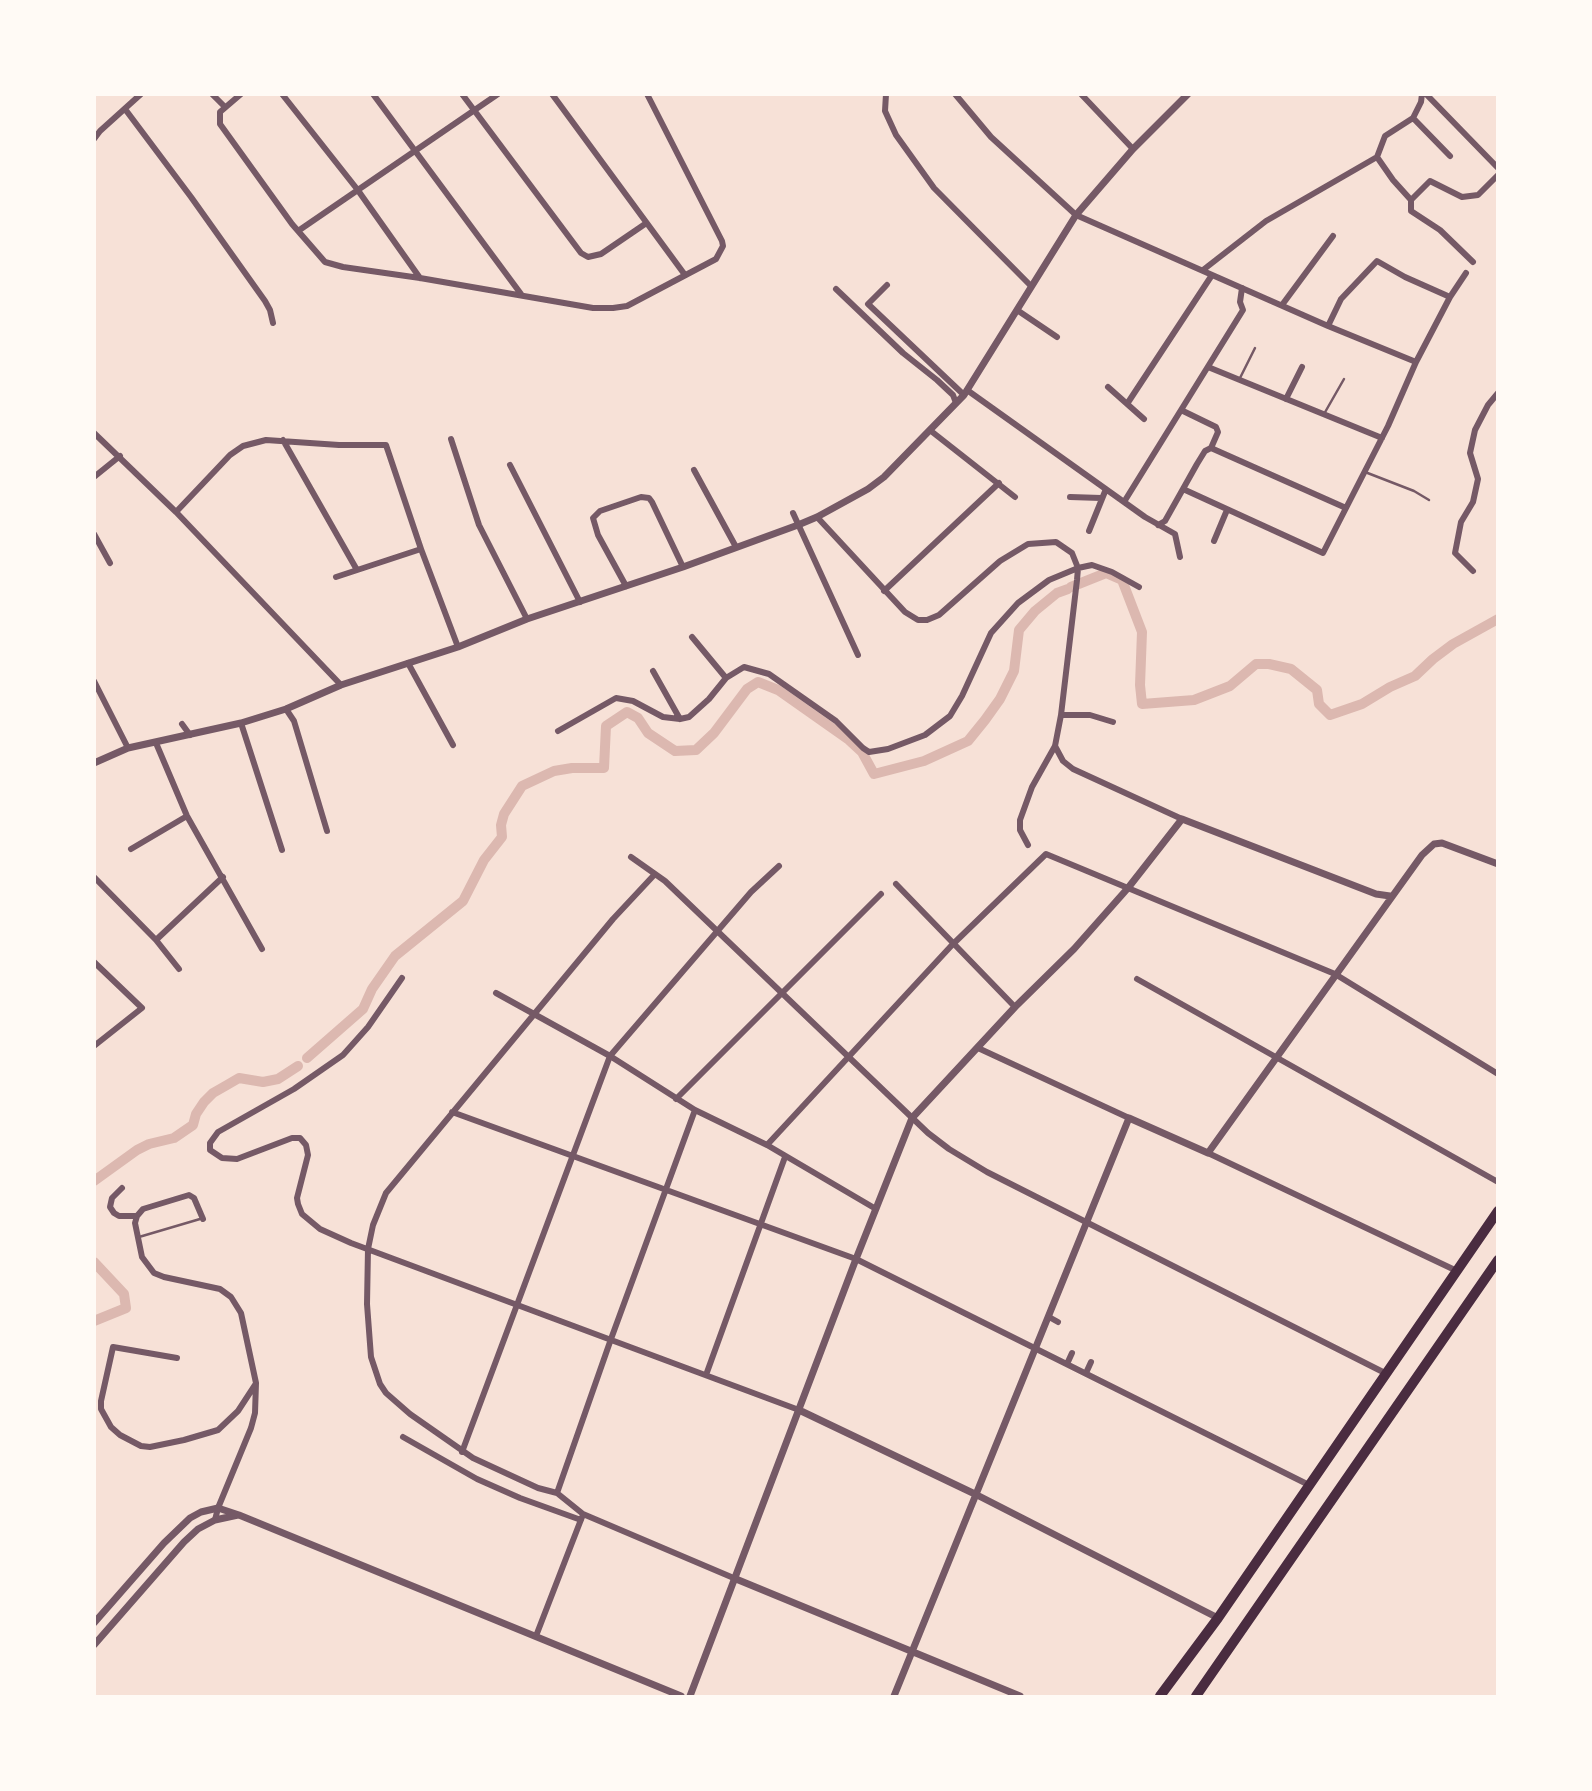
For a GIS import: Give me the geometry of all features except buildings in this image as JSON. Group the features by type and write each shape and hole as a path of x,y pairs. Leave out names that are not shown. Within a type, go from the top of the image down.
{"highway":[{"path":"1160,1696 1217,1618 1497,1211"},
{"path":"1196,1696 1496,1266"}],"street":[{"path":"94,139 141,94"},
{"path":"212,94 225,107"},
{"path":"241,94 225,107 218,117 220,124 298,230 319,256 334,266 613,309 627,306 720,254 722,241 647,94"},
{"path":"282,94 357,189 420,278"},
{"path":"373,94 521,294"},
{"path":"462,94 581,253 588,257 601,254 646,223"},
{"path":"298,230 498,94"},
{"path":"552,94 685,275"},
{"path":"887,94 884,101 885,111 896,135 934,188 1031,286"},
{"path":"955,94 991,137 1076,215 1416,362"},
{"path":"1081,94 1133,149"},
{"path":"94,763 128,748 241,723 286,709 341,685 458,647 527,620 683,567 817,517 884,477 965,392 1076,215 1133,149 1188,94"},
{"path":"1203,271 1266,221 1377,157 1385,136 1413,118 1424,94 1496,162"},
{"path":"125,110 265,301 272,323"},
{"path":"1413,118 1450,156"},
{"path":"1377,157 1392,180 1411,200"},
{"path":"1474,262 1440,230 1410,211 1411,200 1430,181 1462,197 1478,195 1497,175"},
{"path":"1282,305 1333,236"},
{"path":"1328,326 1341,299 1379,261 1405,277 1450,297"},
{"path":"1183,489 1323,553 1382,438 1416,362 1450,297 1466,273"},
{"path":"1127,404 1212,275"},
{"path":"887,285 867,304 965,392 1175,534 1180,557"},
{"path":"1124,502 1243,310 1240,302 1242,288"},
{"path":"836,289 903,353 953,395 956,403"},
{"path":"1017,310 1057,338"},
{"path":"1208,367 1382,438"},
{"path":"1286,399 1302,367"},
{"path":"1108,387 1144,419"},
{"path":"1473,571 1455,553 1461,522 1473,502 1478,479 1470,453 1475,430 1497,393"},
{"path":"1158,525 1165,521 1202,456 1211,448 1218,429 1181,410"},
{"path":"930,431 1015,497"},
{"path":"94,433 176,512 341,685"},
{"path":"451,439 479,525 527,620"},
{"path":"176,512 230,455 243,446 266,440 386,445 458,647"},
{"path":"283,440 357,570"},
{"path":"1211,448 1346,508"},
{"path":"94,477 120,456"},
{"path":"510,465 580,602"},
{"path":"694,470 736,547"},
{"path":"884,591 999,483"},
{"path":"1088,531 1106,489"},
{"path":"626,586 598,535 593,518 600,511 641,497 649,498 652,502 683,567"},
{"path":"1070,497 1101,498"},
{"path":"1214,541 1227,510"},
{"path":"793,513 858,655"},
{"path":"817,517 884,591 905,612 918,620 939,615 1000,561 1028,544 1056,542 1072,553 1078,568 1060,715 1055,746 1032,787 1020,820 1020,831 1028,845"},
{"path":"94,534 110,563"},
{"path":"337,577 421,549"},
{"path":"558,731 616,698 633,701 663,717 689,717 709,699 726,678 744,667 769,674 836,722 869,752 888,749 925,735 950,716 962,696 984,645 1002,619 1040,586 1078,568 1092,565 1139,587"},
{"path":"692,637 726,678"},
{"path":"408,663 453,745"},
{"path":"653,671 680,719"},
{"path":"94,681 128,748"},
{"path":"286,709 294,721 327,831"},
{"path":"1060,715 1090,715 1113,722"},
{"path":"241,723 282,850"},
{"path":"182,724 190,735"},
{"path":"156,743 187,816 262,949"},
{"path":"1055,746 1063,761 1073,769 1182,819 1376,894 1390,896"},
{"path":"131,849 187,816"},
{"path":"690,1696 912,1118 1014,1007 1074,949 1128,888 1182,819"},
{"path":"1208,1153 1422,855 1434,844 1442,843 1497,864"},
{"path":"767,1145 953,945 1040,857 1046,855 1335,974 1497,1074"},
{"path":"631,857 655,874 718,932 912,1118 948,1149 987,1172 1385,1373"},
{"path":"462,1451 610,1056 751,892 779,866"},
{"path":"582,1517 557,1493 538,1488 462,1451 410,1414 386,1393 380,1384 372,1357 367,1304 368,1249 373,1225 386,1193 613,919 655,874"},
{"path":"94,877 156,940 179,969"},
{"path":"156,940 223,877"},
{"path":"896,884 1014,1007"},
{"path":"676,1099 881,894"},
{"path":"1376,894 1383,906"},
{"path":"94,962 142,1009 95,1045"},
{"path":"402,978 368,1027 343,1055 294,1089 218,1132 209,1147 218,1156 237,1159 292,1138 300,1138 306,1145 308,1155 297,1198 302,1214 320,1229 799,1410 977,1495 1217,1618"},
{"path":"1137,979 1497,1182"},
{"path":"496,993 610,1056 695,1110 767,1145 876,1209"},
{"path":"978,1048 1457,1271"},
{"path":"557,1493 695,1110"},
{"path":"452,1112 856,1259 1308,1485"},
{"path":"894,1696 1129,1118"},
{"path":"706,1375 785,1157"},
{"path":"122,1188 111,1198 110,1208 119,1216 137,1216"},
{"path":"203,1219 194,1198 189,1195 143,1209 137,1216 137,1237 142,1257 154,1273 211,1286 231,1297 241,1314 256,1383 255,1413 215,1520"},
{"path":"1049,1317 1058,1322"},
{"path":"177,1357 113,1347 101,1409 111,1427 120,1435 141,1446 150,1447 218,1430 238,1411 256,1383"},
{"path":"1068,1364 1072,1353"},
{"path":"1086,1373 1091,1362"},
{"path":"403,1437 477,1479 520,1498 582,1517 1020,1696"},
{"path":"94,1623 164,1543 190,1518 218,1508 681,1696"},
{"path":"94,1645 198,1529 215,1520 239,1515"},
{"path":"536,1636 582,1517"}],"lane":[{"path":"1239,380 1255,348"},
{"path":"1324,414 1344,379"},
{"path":"1364,472 1414,491 1429,500"},
{"path":"137,1237 203,1219"}],"waterway":[{"path":"1071,587 1106,573 1122,580 1142,632 1142,704 1194,700 1230,686 1256,664 1269,664 1291,669 1317,690 1319,704 1330,715 1362,704 1415,676 1453,644 1498,619"},
{"path":"307,1058 363,1009 372,989 395,956 463,901 484,860 502,837 504,814 522,786 554,771 604,768 606,726 627,712 638,718 648,733 675,751 696,750 714,733 747,689 758,682 778,690 849,740 862,752 874,774 924,761 968,741 1000,699 1014,671 1019,630 1035,611 1057,593 1068,589"},
{"path":"94,1181 137,1150 174,1138 193,1125 204,1102 213,1093 239,1078 263,1082 278,1079 298,1066"},
{"path":"94,1262 124,1294 126,1308 94,1321"}]}
